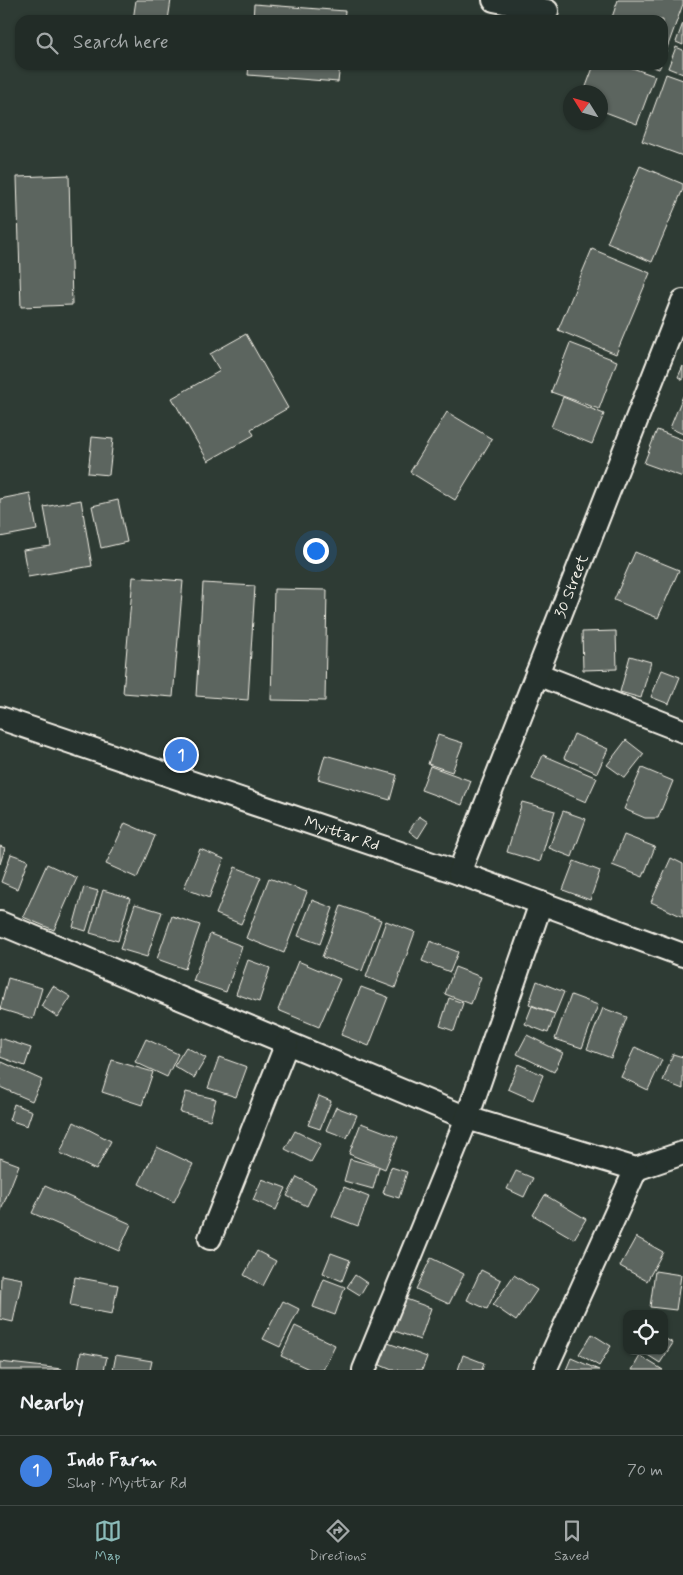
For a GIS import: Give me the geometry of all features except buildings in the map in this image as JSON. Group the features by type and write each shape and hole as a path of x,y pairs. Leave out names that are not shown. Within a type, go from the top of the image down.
{"street":[{"path":"494,0 547,11"},
{"name":"30 Street","path":"459,873 683,301"},
{"path":"537,674 683,731"},
{"name":"Myittar Rd","path":"0,718 459,873 683,955"},
{"path":"364,1370 467,1118 541,903"},
{"path":"0,923 467,1118 636,1169 683,1153"},
{"path":"210,1238 287,1043"},
{"path":"545,1370 636,1169"}],"place":[{"name":"Indo Farm","path":"181,755"}]}
